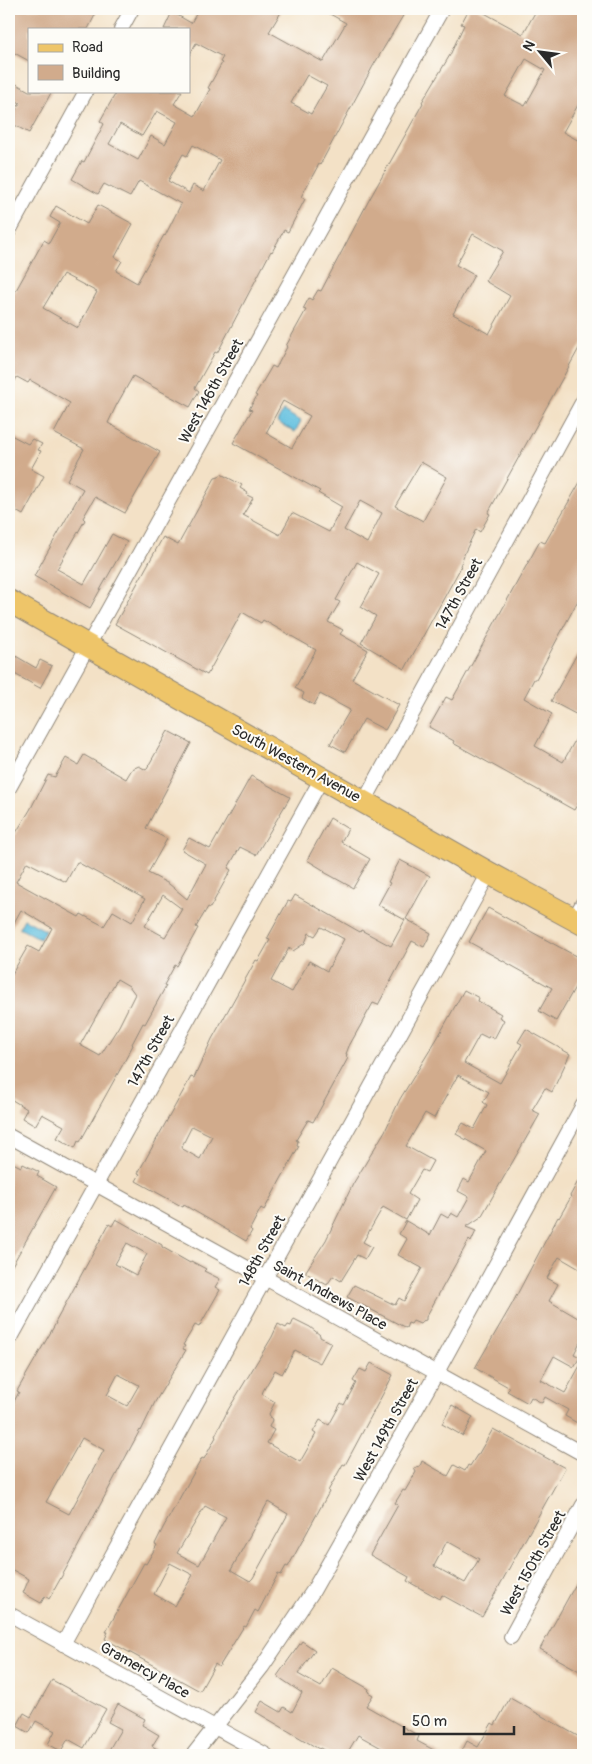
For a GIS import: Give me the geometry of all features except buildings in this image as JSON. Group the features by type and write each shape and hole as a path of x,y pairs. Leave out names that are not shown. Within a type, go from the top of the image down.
{"main road":[{"name":"South Western Avenue","path":"9,602 489,873 580,915"}],"street":[{"path":"122,28 132,9"},
{"name":"West 146th Street","path":"9,788 442,9"},
{"path":"9,231 85,92"},
{"name":"147th Street","path":"364,802 583,401"},
{"name":"147th Street","path":"9,1341 322,778"},
{"name":"148th Street","path":"64,1644 489,873"},
{"name":"West 149th Street","path":"194,1755 262,1667 313,1591 436,1374 583,1105"},
{"name":"Saint Andrews Place","path":"9,1136 583,1454"},
{"name":"West 150th Street","path":"511,1637 583,1505"},
{"name":"Gramercy Place","path":"9,1614 266,1755"}],"water":[{"path":"283,411 301,421 295,432 277,422"},
{"path":"24,919 45,930 40,939 19,928"}]}
